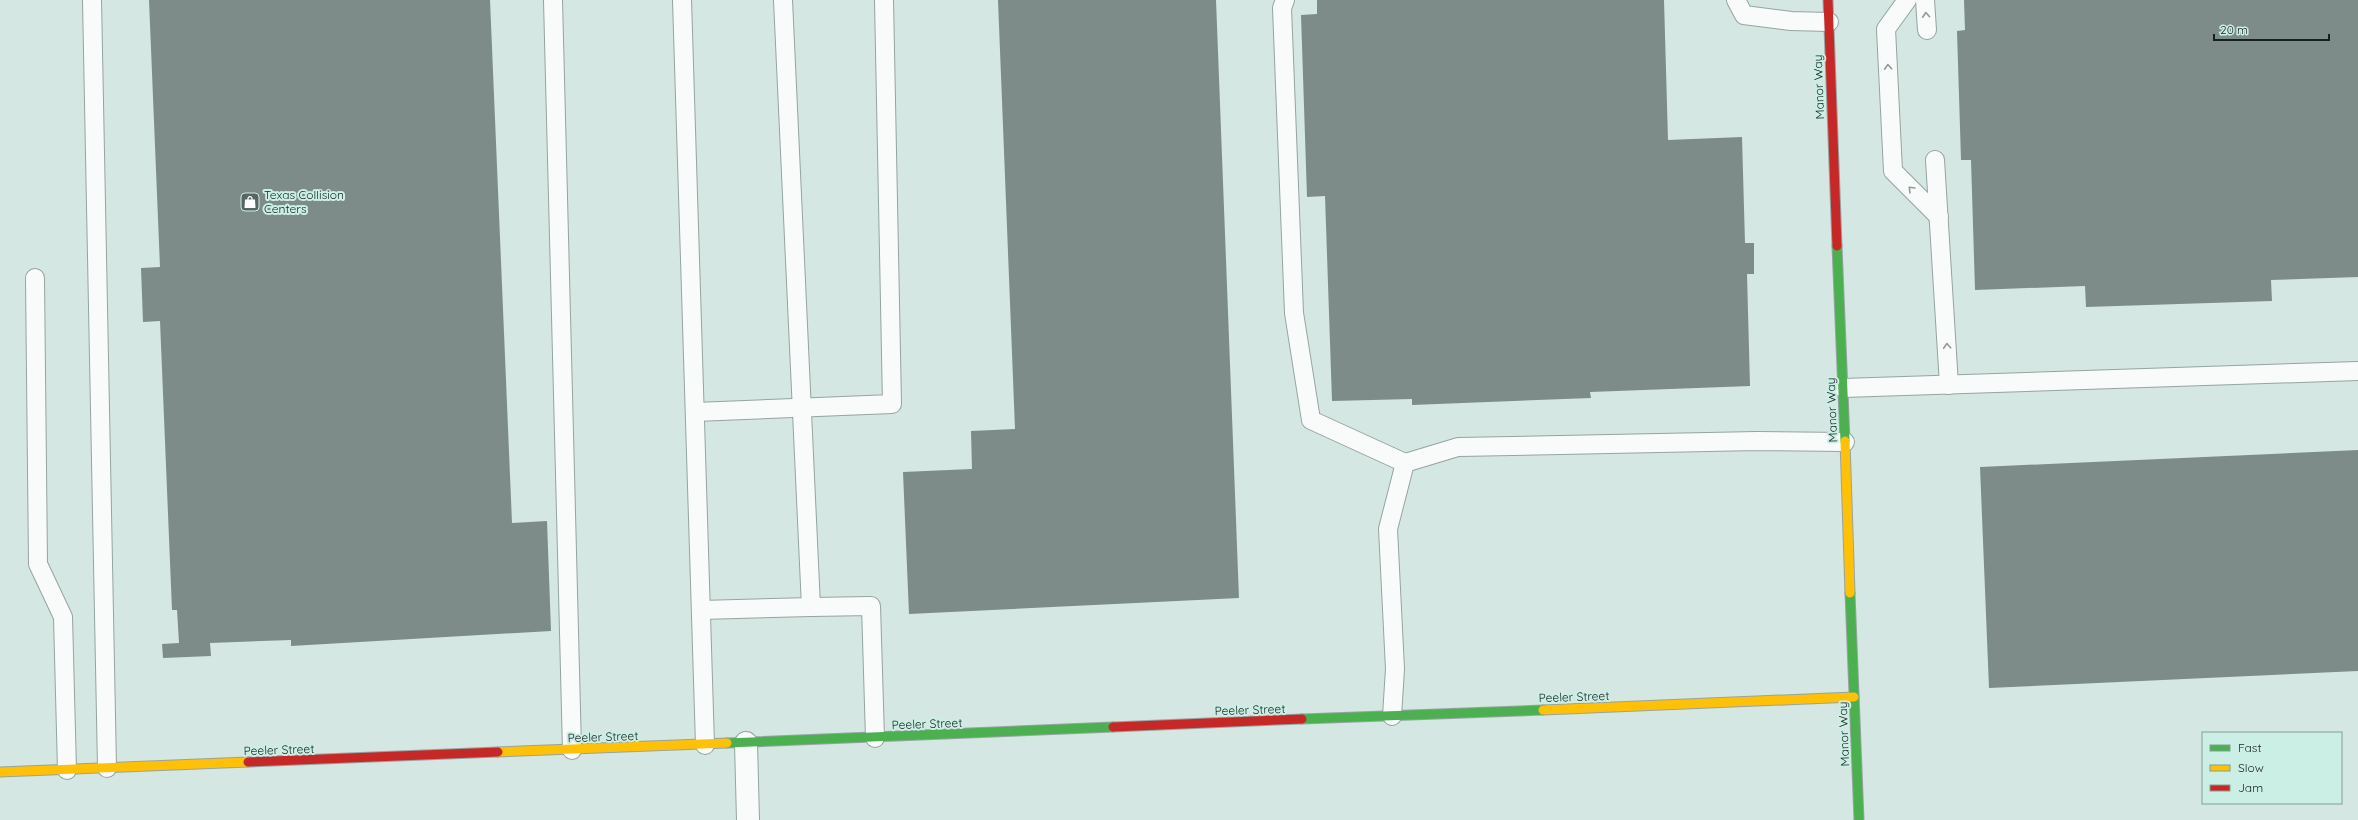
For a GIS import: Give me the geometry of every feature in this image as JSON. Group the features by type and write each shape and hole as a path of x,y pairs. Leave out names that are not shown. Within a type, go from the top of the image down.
{"street":[{"name":"Manor Way","path":"1828,0 1859,820"},
{"name":"Peeler Street","path":"0,772 705,745 1854,697"},
{"path":"746,743 748,820"}],"lane":[{"path":"92,0 106,768"},
{"path":"553,0 572,750"},
{"path":"682,0 705,745"},
{"path":"783,0 812,607"},
{"path":"695,412 892,404 884,0"},
{"path":"1285,0 1282,8 1294,313 1311,420 1405,463 1458,447 1757,441 1845,442"},
{"path":"1736,0 1744,15 1791,21 1829,22"},
{"path":"1908,0 1886,29 1894,171 1939,217"},
{"path":"1925,0 1927,30"},
{"path":"1935,160 1949,385"},
{"path":"35,278 38,564 63,617 66,770"},
{"path":"1843,388 2358,371"},
{"path":"1392,716 1395,669 1388,528 1405,463"},
{"path":"701,610 871,606 875,738"}],"building":[{"path":"149,0 490,0 512,523 547,521 551,631 291,646 291,640 210,643 211,656 163,658 162,644 179,643 177,610 172,610 160,321 143,322 141,268 160,267"},
{"path":"998,0 1216,0 1239,598 909,614 903,472 972,469 971,431 1015,429"},
{"path":"1317,0 1664,0 1668,140 1742,137 1745,243 1754,243 1754,274 1747,274 1750,386 1590,392 1591,398 1412,405 1412,399 1332,401 1325,196 1307,197 1301,15 1317,14"},
{"path":"1964,0 2358,0 2358,277 2271,280 2272,301 2086,307 2085,286 1975,290 1971,160 1961,160 1957,31 1965,30"},
{"path":"2358,450 2358,671 1989,688 1980,467"}],"traffic: fast":[{"path":"1837,246 1845,441"},
{"path":"1850,593 1859,820"},
{"path":"1302,719 1543,710"},
{"path":"727,743 1113,727"}],"traffic: slow":[{"path":"1845,441 1850,593"},
{"path":"1543,710 1854,697"},
{"path":"498,752 727,743"},
{"path":"0,772 248,762"}],"traffic: jam":[{"path":"1828,0 1837,246"},
{"path":"1113,727 1302,719"},
{"path":"248,762 498,752"}],"place":[{"name":"Texas Collision Centers","path":"250,202"}]}
